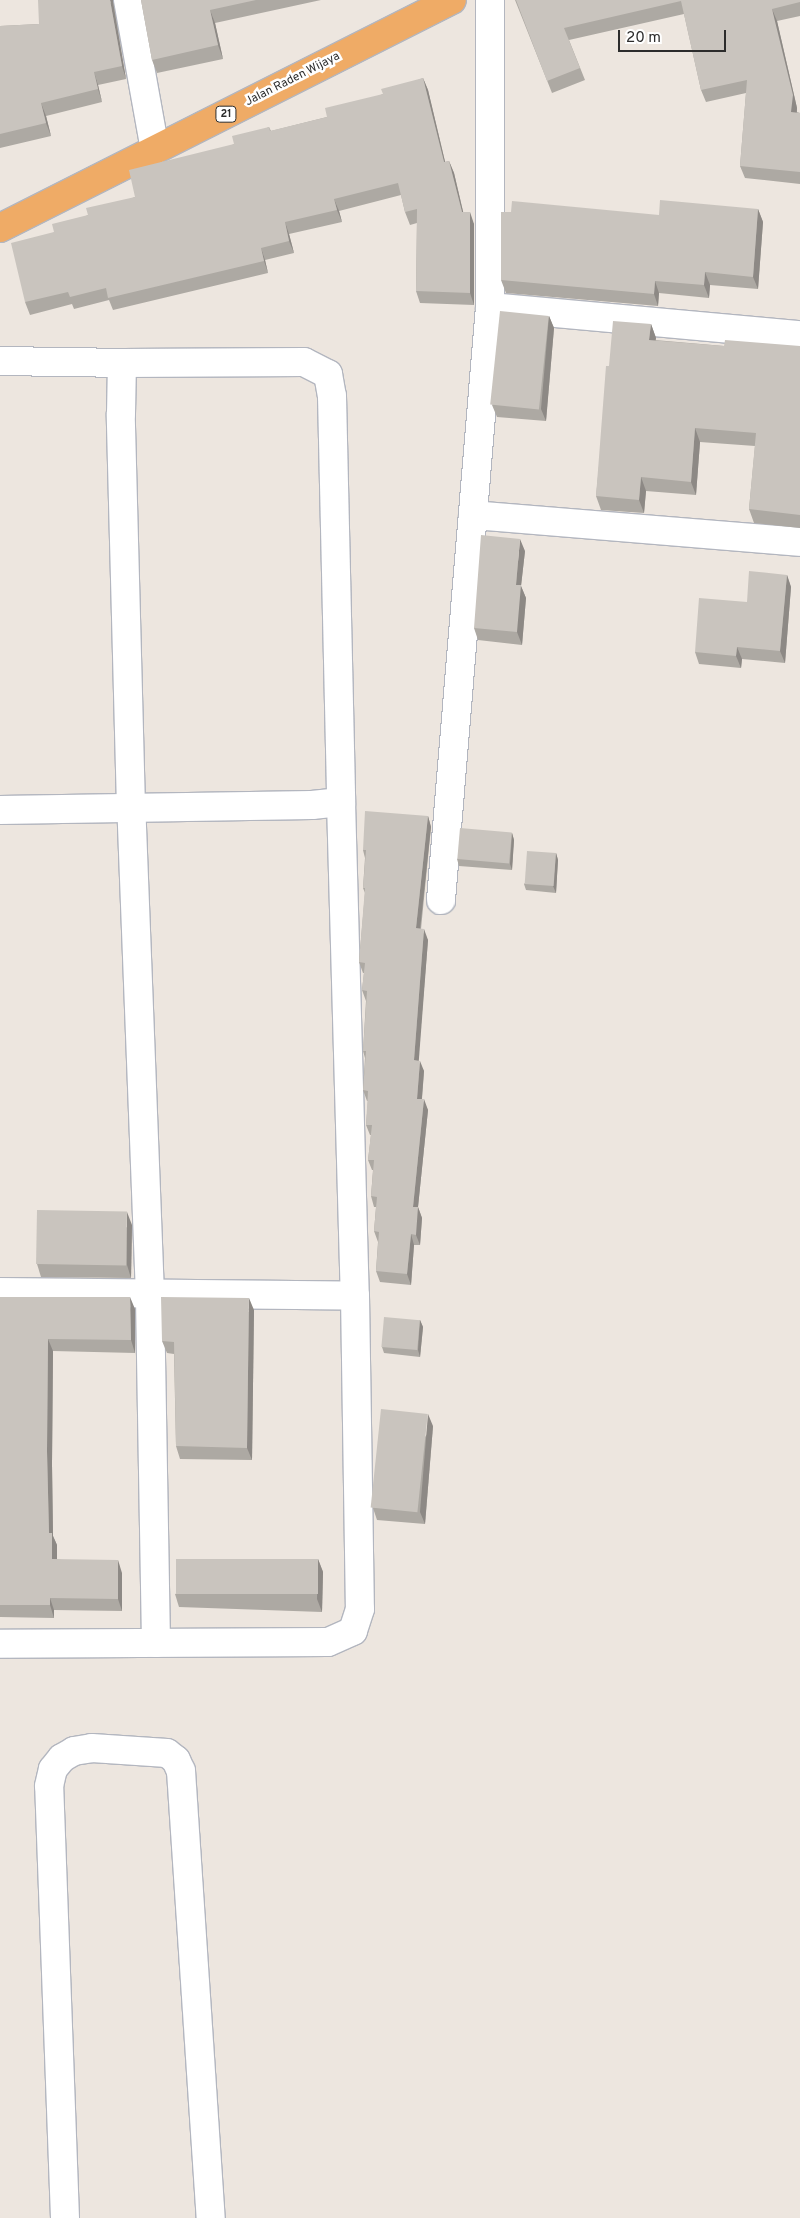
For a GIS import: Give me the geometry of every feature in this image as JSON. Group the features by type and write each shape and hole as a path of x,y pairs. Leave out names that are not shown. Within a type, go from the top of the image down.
{"highway":[{"name":"Jalan Raden Wijaya","path":"0,228 452,0"}],"street":[{"path":"128,0 155,150"},
{"path":"441,900 490,308 490,0"},
{"path":"490,308 800,335"},
{"path":"0,362 304,362 328,374 332,396 340,802 355,1296 360,1609 353,1630 328,1642 0,1644"},
{"path":"122,363 121,414 131,808 150,1295 156,1643"},
{"path":"473,515 800,542"},
{"path":"0,810 312,805 340,802"},
{"path":"0,1292 355,1296"},
{"path":"64,2218 49,1786 53,1769 62,1758 74,1751 92,1748 167,1754 176,1760 181,1770 211,2218"}],"building":[{"path":"38,0 110,0 122,66 94,72 98,89 41,103 46,123 0,134 0,26 39,24"},
{"path":"141,0 256,0 210,10 218,45 152,60"},
{"path":"516,0 800,0 800,2 772,9 793,95 791,112 800,113 800,172 740,166 747,80 701,90 681,1 564,28 580,68 547,81"},
{"path":"423,78 444,162 449,161 462,212 470,212 470,293 416,291 417,209 405,212 398,183 334,199 337,210 285,222 289,241 261,248 264,261 108,298 106,288 70,297 68,292 25,302 11,243 54,232 52,224 88,215 86,208 135,197 129,170 234,144 232,136 269,127 270,131 327,117 325,108 383,94 381,89"},
{"path":"660,200 758,209 753,277 705,272 704,285 655,281 654,294 501,280 501,212 511,212 512,201 659,215"},
{"path":"500,311 549,316 539,410 490,404"},
{"path":"613,321 651,324 649,340 724,346 725,340 800,346 800,515 749,509 756,433 695,428 691,482 641,477 639,500 596,496 606,366 609,366"},
{"path":"481,535 520,539 516,585 521,585 517,632 474,628"},
{"path":"749,571 787,575 780,651 737,647 736,656 695,652 699,598 747,602"},
{"path":"365,811 428,816 416,928 424,929 414,1060 420,1061 417,1099 424,1099 413,1207 418,1207 416,1235 411,1234 407,1274 376,1271 379,1232 374,1231 377,1197 371,1196 374,1160 368,1160 372,1125 366,1125 368,1091 363,1090 366,1051 363,1051 367,991 362,990 365,963 359,962 365,888 363,888 366,850 363,850"},
{"path":"460,828 512,833 509,863 457,859"},
{"path":"527,851 556,853 554,886 525,884"},
{"path":"37,1210 127,1212 126,1266 36,1264"},
{"path":"0,1297 130,1297 131,1340 48,1339 47,1451 49,1533 52,1533 52,1559 118,1560 118,1599 50,1598 50,1605 0,1605"},
{"path":"161,1297 249,1298 247,1448 176,1446 174,1342 162,1341"},
{"path":"384,1317 420,1320 417,1350 381,1347"},
{"path":"381,1409 428,1414 417,1512 371,1507"},
{"path":"176,1559 318,1559 318,1594 176,1594"}]}
